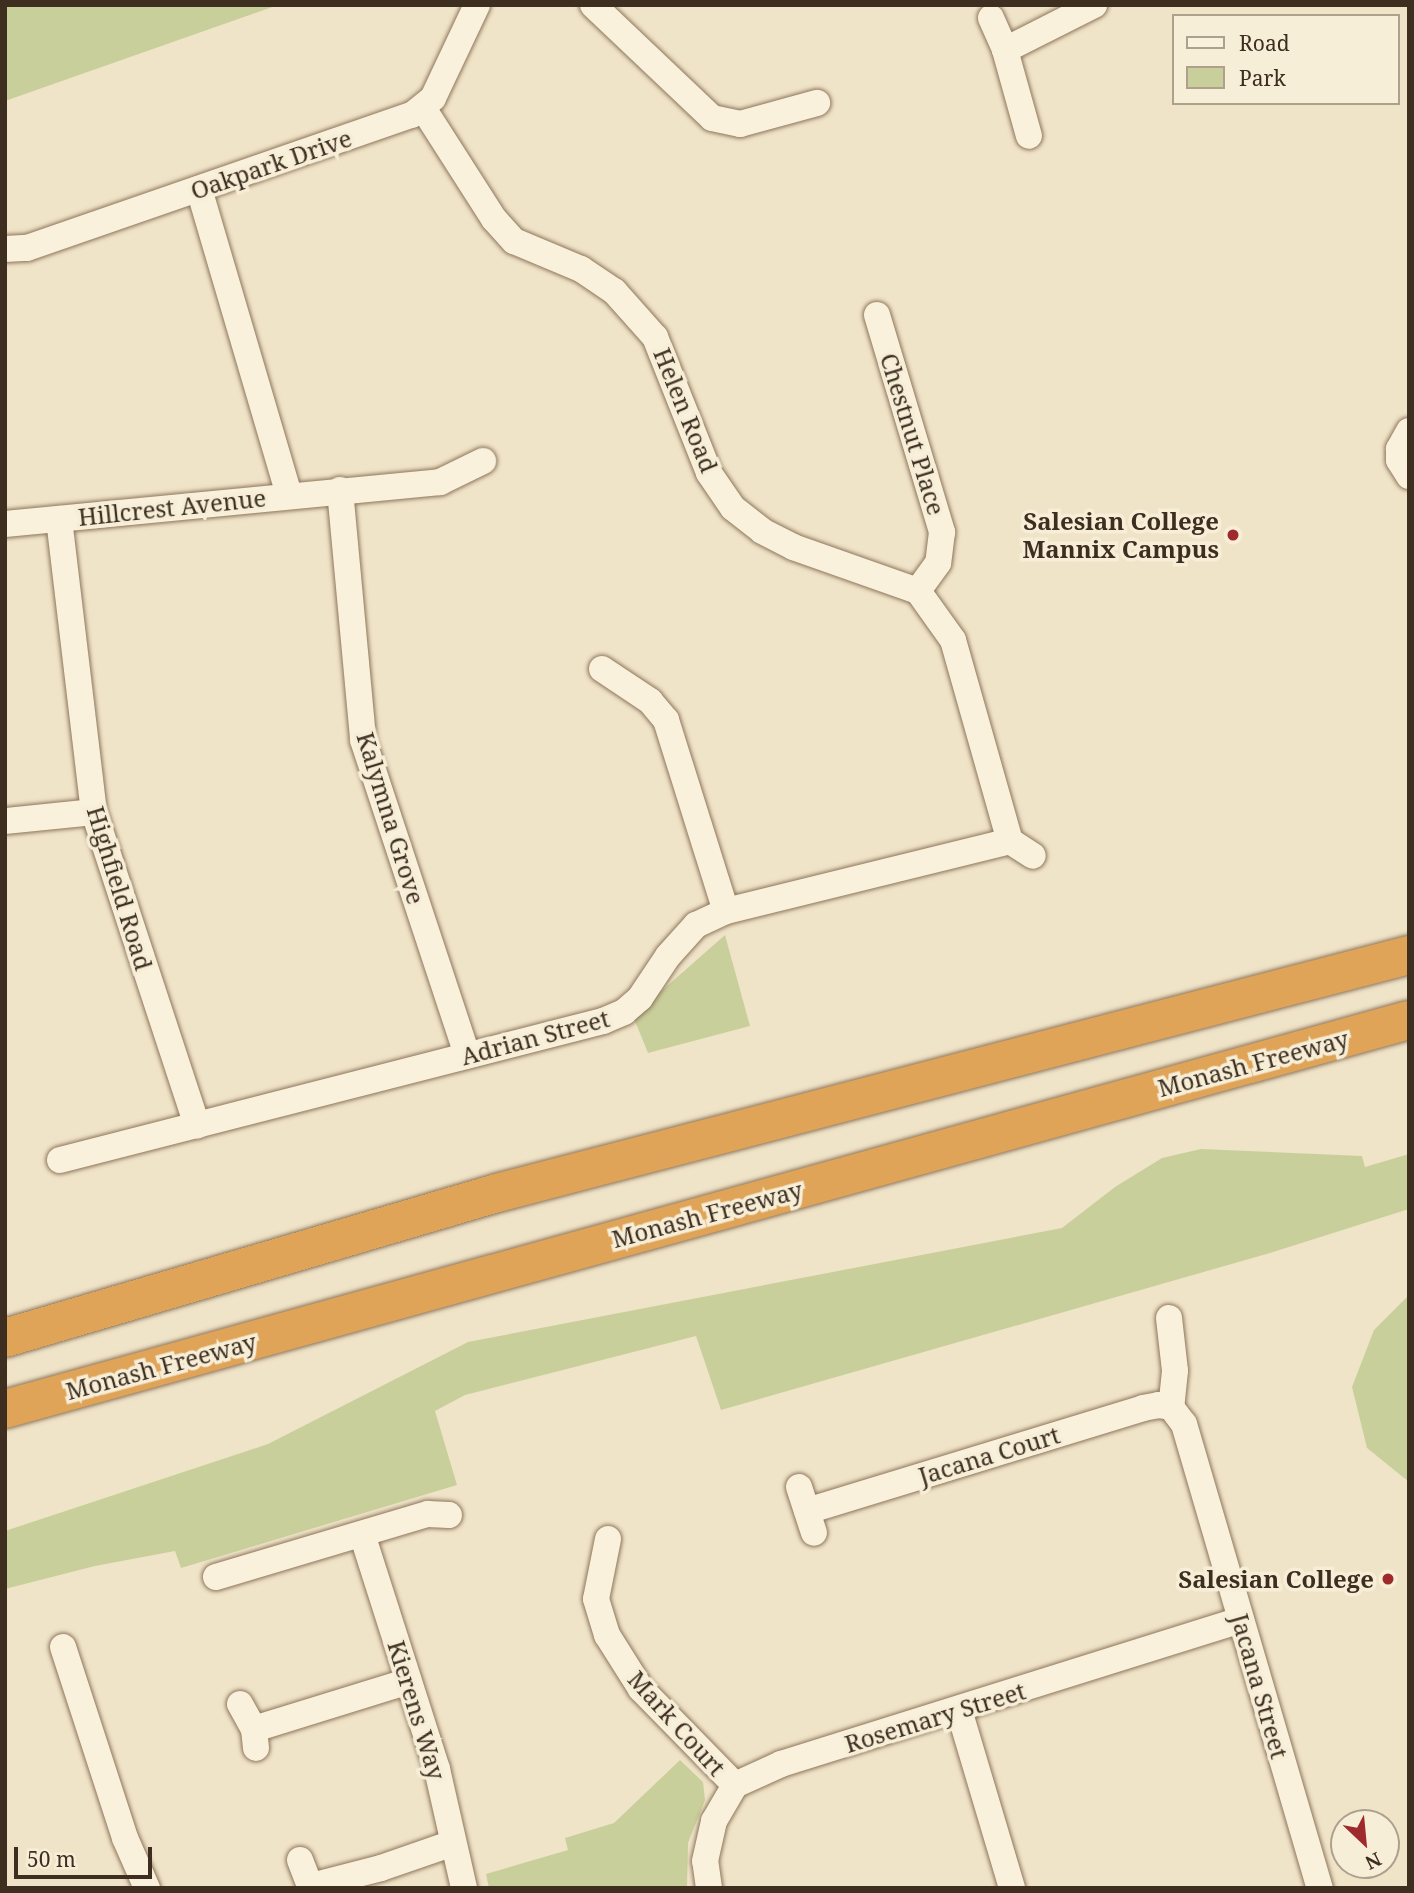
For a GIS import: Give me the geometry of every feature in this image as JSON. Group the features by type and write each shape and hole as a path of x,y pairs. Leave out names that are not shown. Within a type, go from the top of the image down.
{"highway":[{"path":"5,1338 497,1194 1409,955"},
{"name":"Monash Freeway","path":"5,1409 1409,1020"}],"street":[{"name":"Oakpark Drive","path":"5,249 27,248 402,119 423,108 442,82 478,5"},
{"path":"593,5 712,118 740,124 817,103"},
{"path":"1005,50 1094,5"},
{"path":"991,18 1005,50 1029,136"},
{"name":"Helen Road","path":"423,108 494,219 514,241 581,269 614,291 655,337 709,473 733,508 762,531 793,547 919,591"},
{"path":"199,188 289,495"},
{"name":"Chestnut Place","path":"877,315 942,532 937,563 919,591"},
{"path":"1409,431 1399,449 1399,460 1409,476"},
{"name":"Hillcrest Avenue","path":"5,524 440,482 483,461"},
{"name":"Kalymna Grove","path":"340,490 363,740 467,1055"},
{"name":"Highfield Road","path":"59,519 94,812 197,1125"},
{"path":"919,591 953,640 1010,841 1033,856"},
{"path":"602,668 650,701 666,720 726,911"},
{"path":"5,821 94,812"},
{"name":"Adrian Street","path":"60,1160 603,1021 624,1012 640,998 668,956 696,925 726,911 1010,841"},
{"path":"1169,1318 1175,1371 1171,1407"},
{"name":"Jacana Court","path":"807,1510 1143,1408 1158,1405 1171,1407"},
{"name":"Jacana Street","path":"1171,1407 1184,1424 1320,1888"},
{"path":"213,1578 428,1514 449,1515"},
{"name":"Kierens Way","path":"362,1534 437,1769 464,1888"},
{"name":"Mark Court","path":"608,1539 596,1599 607,1635 641,1689 735,1785"},
{"name":"Rosemary Street","path":"735,1785 781,1764 1241,1620"},
{"path":"64,1647 125,1838 147,1888"},
{"path":"240,1704 255,1738 409,1681"},
{"path":"959,1710 1012,1888"},
{"path":"709,1888 705,1861 714,1821 735,1785"},
{"path":"300,1860 311,1887 381,1868 453,1843"}],"green space":[{"path":"5,5 278,5 5,101"},
{"path":"725,935 750,1026 648,1053 633,1016"},
{"path":"1201,1149 1362,1156 1365,1167 1409,1154 1409,1209 1270,1253 721,1410 696,1336 465,1395 435,1411 457,1485 181,1568 175,1551 95,1566 5,1589 5,1531 268,1444 468,1342 1062,1228 1115,1187 1162,1158"},
{"path":"1409,1295 1409,1482 1367,1448 1352,1387 1374,1330"},
{"path":"680,1760 703,1782 705,1800 688,1843 687,1888 489,1888 486,1874 568,1850 565,1838 614,1823"}],"place":[{"name":"Salesian College Mannix Campus","path":"1233,535"},
{"name":"Salesian College","path":"1388,1579"}]}
